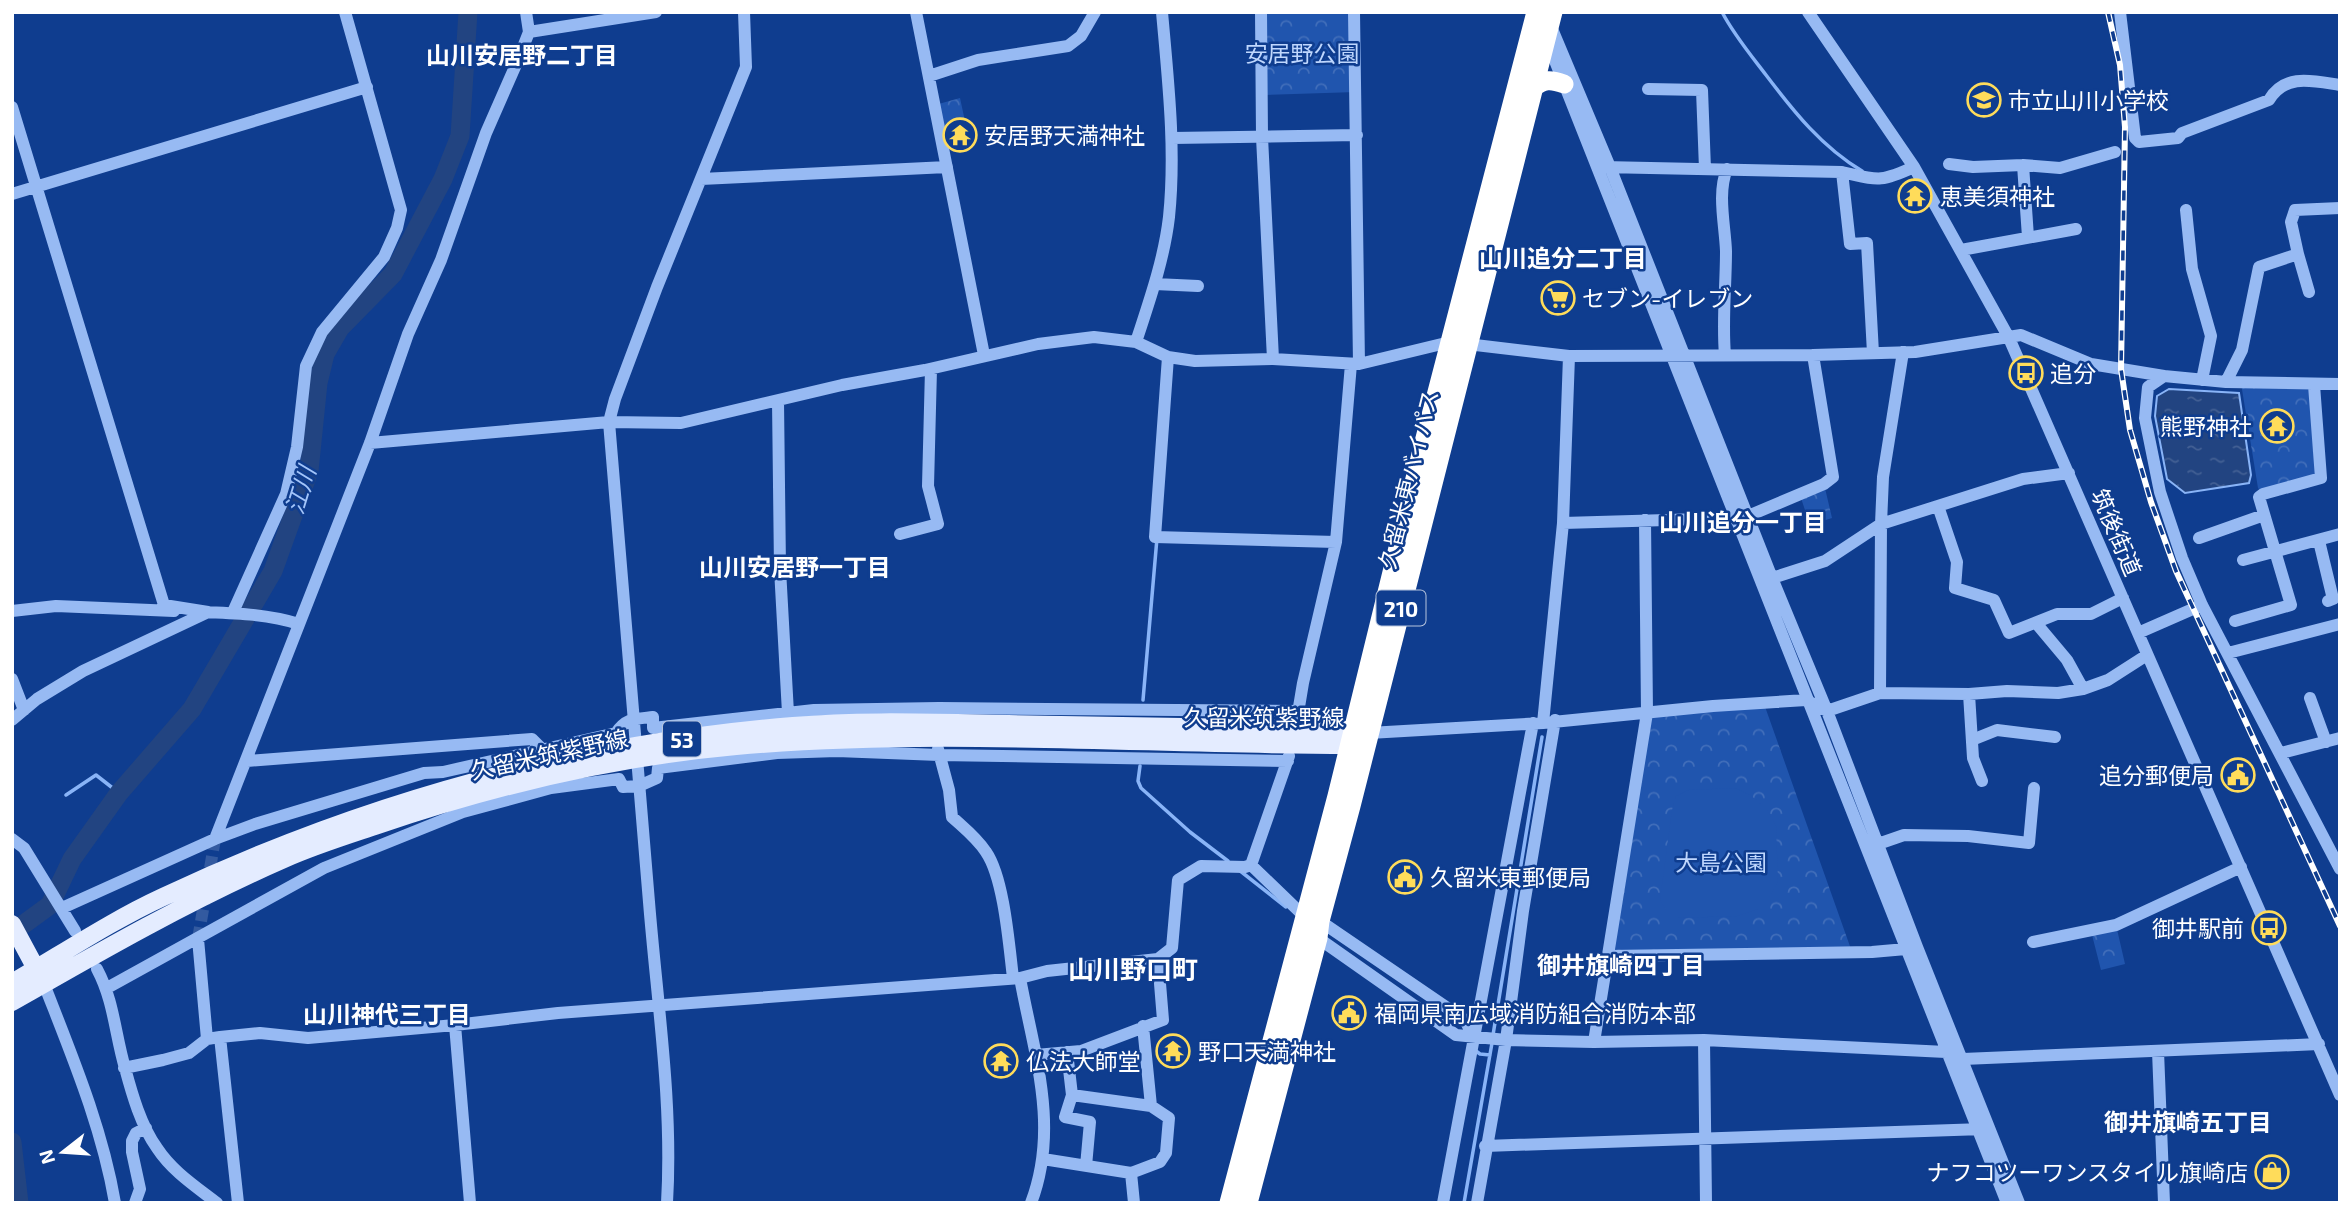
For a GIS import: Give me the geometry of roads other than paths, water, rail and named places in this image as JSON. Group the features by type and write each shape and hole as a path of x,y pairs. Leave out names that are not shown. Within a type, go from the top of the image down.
{"highway":[{"name":"久留米東バイパス","path":"1459,343 1533,88 1542,20"},
{"name":"久留米東バイパス","path":"1248,1203 1357,736 1542,20"},
{"path":"1533,88 1539,82 1547,80 1564,83"},
{"name":"久留米東バイパス","path":"1229,1203 1314,925"}],"main road":[{"name":"久留米筑紫野線","path":"18,989 160,898 346,821 412,798 503,774 797,726 939,731 1357,736"},
{"path":"12,924 41,976"}],"street":[{"path":"233,612 286,494 297,447 306,366 322,332 384,257 397,228 401,210 345,12"},
{"path":"215,839 370,443 408,334 441,260 486,133 529,32 526,12"},
{"path":"529,32 656,12"},
{"path":"667,1203 667,1102 635,753 609,422 652,299 746,67 744,12"},
{"path":"916,12 984,355"},
{"path":"929,76 978,60 1068,46 1081,36 1095,12"},
{"path":"1136,342 1154,284 1168,218 1171,138 1161,12"},
{"path":"1261,12 1262,137 1273,359"},
{"path":"1251,865 1293,737 1336,542 1355,364 1357,135 1354,12"},
{"name":"筑後街道","path":"1808,12 1914,167 2009,338 2340,1095"},
{"path":"2120,12 2135,138 2139,142 2178,138 2182,133 2269,100 2275,89 2286,82 2310,81 2340,85"},
{"path":"1542,20 1564,83 1604,167"},
{"path":"1542,20 1604,167 1742,517 1807,700 1946,1052 2019,1203"},
{"path":"12,194 367,87"},
{"path":"1648,89 1702,90 1705,169"},
{"path":"12,107 164,605 208,612"},
{"path":"1171,138 1357,135"},
{"path":"1949,163 1973,167 2023,165 2060,168 2115,152"},
{"path":"2023,165 2028,237"},
{"path":"701,179 947,167"},
{"path":"1604,167 1842,173 1875,180 1888,179 1914,167"},
{"path":"1725,355 1726,251 1723,181 1727,169"},
{"path":"1842,173 1850,244 1867,243 1872,353"},
{"path":"2309,292 2291,222 2295,210 2340,208"},
{"path":"2186,209 2192,269 2211,336 2202,380"},
{"path":"1961,250 2076,229"},
{"path":"2226,382 2242,350 2259,267 2298,254"},
{"path":"1154,284 1198,286"},
{"path":"370,443 609,422 681,423 984,355 1038,344 1094,337 1136,342 1168,357 1195,361 1273,359 1355,364 1459,343 1569,356 1813,355 1903,352 2021,335 2091,364 2164,376 2226,382 2340,384"},
{"path":"1880,693 1881,523 1884,477 1903,352"},
{"path":"1563,523 1742,517 1800,495 1833,477 1813,355"},
{"path":"1477,1203 1485,1146 1506,1040 1544,722 1563,523 1569,356"},
{"path":"1168,357 1156,537 1336,542"},
{"path":"900,534 937,524 928,486 931,369"},
{"path":"2164,376 2148,387 2145,418 2169,525 2202,605 2340,869"},
{"path":"2235,621 2291,605 2259,497 2320,478 2314,385"},
{"path":"778,401 779,569 788,713"},
{"path":"1772,578 1825,561 1881,523 2023,479 2069,473"},
{"path":"1938,506 1957,562 1955,588 1994,600 2009,633 2057,614 2091,614 2123,598"},
{"path":"2199,538 2264,515"},
{"path":"1742,517 1772,578 1827,711 1963,1059 2007,1203"},
{"path":"1594,1042 1647,713 1645,520"},
{"path":"2243,561 2340,534"},
{"path":"2319,541 2333,599 2328,601"},
{"path":"2138,633 2202,605"},
{"path":"12,611 56,606 233,612 299,624"},
{"path":"12,720 37,699 83,671 208,612"},
{"path":"2036,622 2067,660 2083,689"},
{"path":"2228,653 2340,624"},
{"path":"1357,736 1807,700 1827,711 1880,693 2058,693 2083,689 2108,680 2147,655"},
{"path":"12,679 24,710"},
{"path":"1969,694 1973,758 1982,781"},
{"path":"2310,698 2326,742"},
{"path":"57,900 215,839 300,810 424,773 443,772 615,733 623,722 653,717 653,728 814,710 939,731 1293,737"},
{"path":"1443,1203 1473,1036 1544,722"},
{"path":"1972,740 1997,730 2055,737"},
{"path":"107,988 324,868 463,812 551,788 619,779 624,787 639,786 657,778 658,768 777,753 838,751 939,731"},
{"path":"939,731 952,817 988,853 999,886 1017,978 1037,1055 1045,1110 1043,1159 1031,1203"},
{"path":"2281,753 2340,738"},
{"path":"247,761 532,739 542,749"},
{"path":"1878,844 1905,835 1968,836 2029,843 2034,788"},
{"path":"12,839 24,848 75,931"},
{"path":"1251,865 1314,925 1465,1020 1473,1036"},
{"path":"124,1068 189,1053 213,1038 260,1033 307,1038 455,1026 558,1013 1017,978 1047,971 1158,959 1172,948 1178,880 1201,866 1251,865"},
{"path":"2033,942 2116,925 2241,867"},
{"path":"198,939 238,1203"},
{"path":"1609,956 1872,953 1906,948"},
{"path":"1037,1055 1081,1051 1163,1020 1158,959"},
{"path":"97,969 107,988 124,1068 156,1148 178,1172 217,1203"},
{"path":"41,976 88,1098 109,1167 115,1203"},
{"path":"455,1026 470,1203"},
{"path":"1143,1026 1151,1105"},
{"path":"1473,1036 1506,1040 1594,1042 1704,1040 1946,1052 1963,1059 2319,1044"},
{"path":"1704,1040 1706,1203"},
{"path":"2158,1051 2164,1203"},
{"path":"1067,1052 1072,1095 1065,1118 1090,1122 1086,1166"},
{"path":"1043,1159 1130,1173 1160,1162 1166,1153 1168,1118 1151,1105 1072,1095"},
{"path":"135,1203 140,1189 132,1141 136,1133 146,1128"},
{"path":"1485,1146 1983,1128"},
{"path":"1130,1173 1134,1203"}],"water":[{"path":"2169,389 2239,393 2251,475 2249,483 2185,493 2167,479 2155,416 2157,396"}],"waterway":[{"name":"江川","path":"24,924 50,905 72,859 119,793 192,709 273,571 309,471 318,383 325,354 340,328 393,274 443,179 460,136 468,12"},
{"path":"1722,12 1742,44 1798,115 1821,140 1862,171"},
{"path":"1143,700 1157,538"},
{"path":"1493,1035 1542,737"},
{"path":"1140,766 1138,781 1141,788 1190,832 1228,861"},
{"path":"66,795 96,775 119,793"},
{"path":"1239,870 1286,907"},
{"path":"1464,1203 1492,1043"},
{"path":"1476,1051 1490,1055"},
{"name":"江川","path":"12,1142 19,1203"}],"tunnel":[{"path":"198,939 215,839"}],"railway":[{"path":"2108,12 2120,65 2125,127 2121,369 2130,430 2151,502 2176,571 2340,926"}],"place":[{"name":"市立山川小学校","path":"1984,100"},
{"name":"安居野天満神社","path":"960,135"},
{"name":"恵美須神社","path":"1915,196"},
{"name":"セブン-イレブン","path":"1558,298"},
{"name":"追分","path":"2026,373"},
{"name":"熊野神社","path":"2277,426"},
{"name":"追分郵便局","path":"2238,775"},
{"name":"久留米東郵便局","path":"1405,877"},
{"name":"御井駅前","path":"2269,928"},
{"name":"福岡県南広域消防組合消防本部","path":"1349,1013"},
{"name":"野口天満神社","path":"1173,1051"},
{"name":"仏法大師堂","path":"1001,1061"},
{"name":"ナフコツーワンスタイル旗崎店","path":"2272,1172"}],"district":[{"name":"山川安居野二丁目","path":"522,54"},
{"name":"山川追分二丁目","path":"1563,257"},
{"name":"山川追分一丁目","path":"1743,521"},
{"name":"山川安居野一丁目","path":"795,566"},
{"name":"御井旗崎四丁目","path":"1621,964"},
{"name":"山川野口町","path":"1133,968"},
{"name":"山川神代三丁目","path":"387,1013"},
{"name":"御井旗崎五丁目","path":"2188,1121"}],"park label":[{"name":"安居野公園","path":"1302,53"},
{"name":"大島公園","path":"1721,862"}]}
